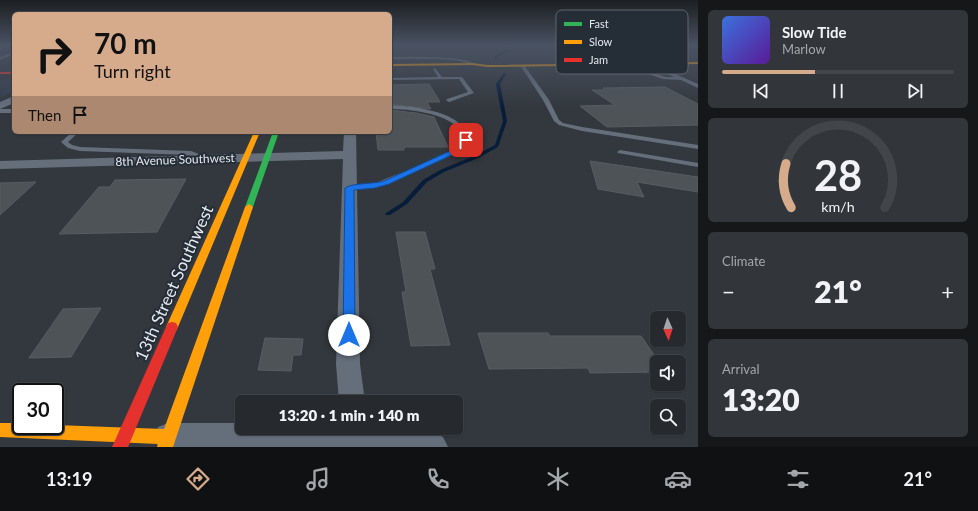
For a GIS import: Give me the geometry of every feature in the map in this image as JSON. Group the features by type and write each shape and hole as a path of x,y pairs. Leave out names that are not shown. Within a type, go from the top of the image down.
{"main road":[{"path":"392,70 477,69 488,66 529,66"},
{"path":"0,73 12,73"},
{"name":"13th Street Southwest","path":"120,447 257,134"},
{"path":"0,430 125,435 167,442 275,134"}],"street":[{"path":"0,106 12,99"},
{"path":"350,134 348,364 351,395"},
{"name":"8th Avenue Southwest","path":"0,165 350,155"},
{"path":"167,442 331,435"},
{"path":"360,435 433,447"}],"lane":[{"path":"522,66 546,100 557,121 561,124 582,129 698,146"},
{"path":"434,69 441,78"},
{"path":"653,74 665,78 682,79"},
{"path":"671,74 698,86"},
{"path":"392,79 460,78 471,93 450,100"},
{"path":"350,188 375,186 386,182 452,153 463,146 466,140 458,125 444,118 420,110 392,107"},
{"path":"0,111 12,111"},
{"path":"74,134 64,142 70,147 95,150 191,153 197,155 200,159"},
{"path":"620,152 698,165"}],"shaded area":[{"path":"12,79 12,92 0,98 0,80"}],"building":[{"path":"429,84 440,102 427,102 431,109 392,104 392,85"},
{"path":"665,87 698,104 698,125 607,127 580,106 615,105 592,90 605,90 603,88"},
{"path":"392,110 434,117 448,147 404,147 404,150 378,150 376,134 392,134"},
{"path":"590,161 698,177 698,192 637,182 644,197 598,189"},
{"path":"186,179 157,232 59,234 99,187 110,187 115,180"},
{"path":"36,182 0,215 0,183"},
{"path":"396,232 425,232 435,269 430,269 450,345 411,346 402,292 406,292"},
{"path":"101,308 71,357 29,358 63,309"},
{"path":"478,333 548,333 550,336 641,336 654,355 650,355 650,372 590,373 588,368 489,369"},
{"path":"265,338 303,339 301,355 293,355 291,371 258,370"}],"waterway":[{"path":"388,214 405,203 425,181 442,171 476,157 497,146 505,121 498,84 505,74"}],"traffic: fast":[{"path":"249,207 275,134"}],"traffic: slow":[{"path":"487,66 498,66"},
{"path":"172,327 256,134"},
{"path":"165,447 249,207"},
{"path":"0,430 168,437"}],"traffic: jam":[{"path":"0,73 12,73"},
{"path":"120,447 172,327"}],"route":[{"path":"349,335 350,188 375,186 386,182 452,153 463,146 466,140"}]}
